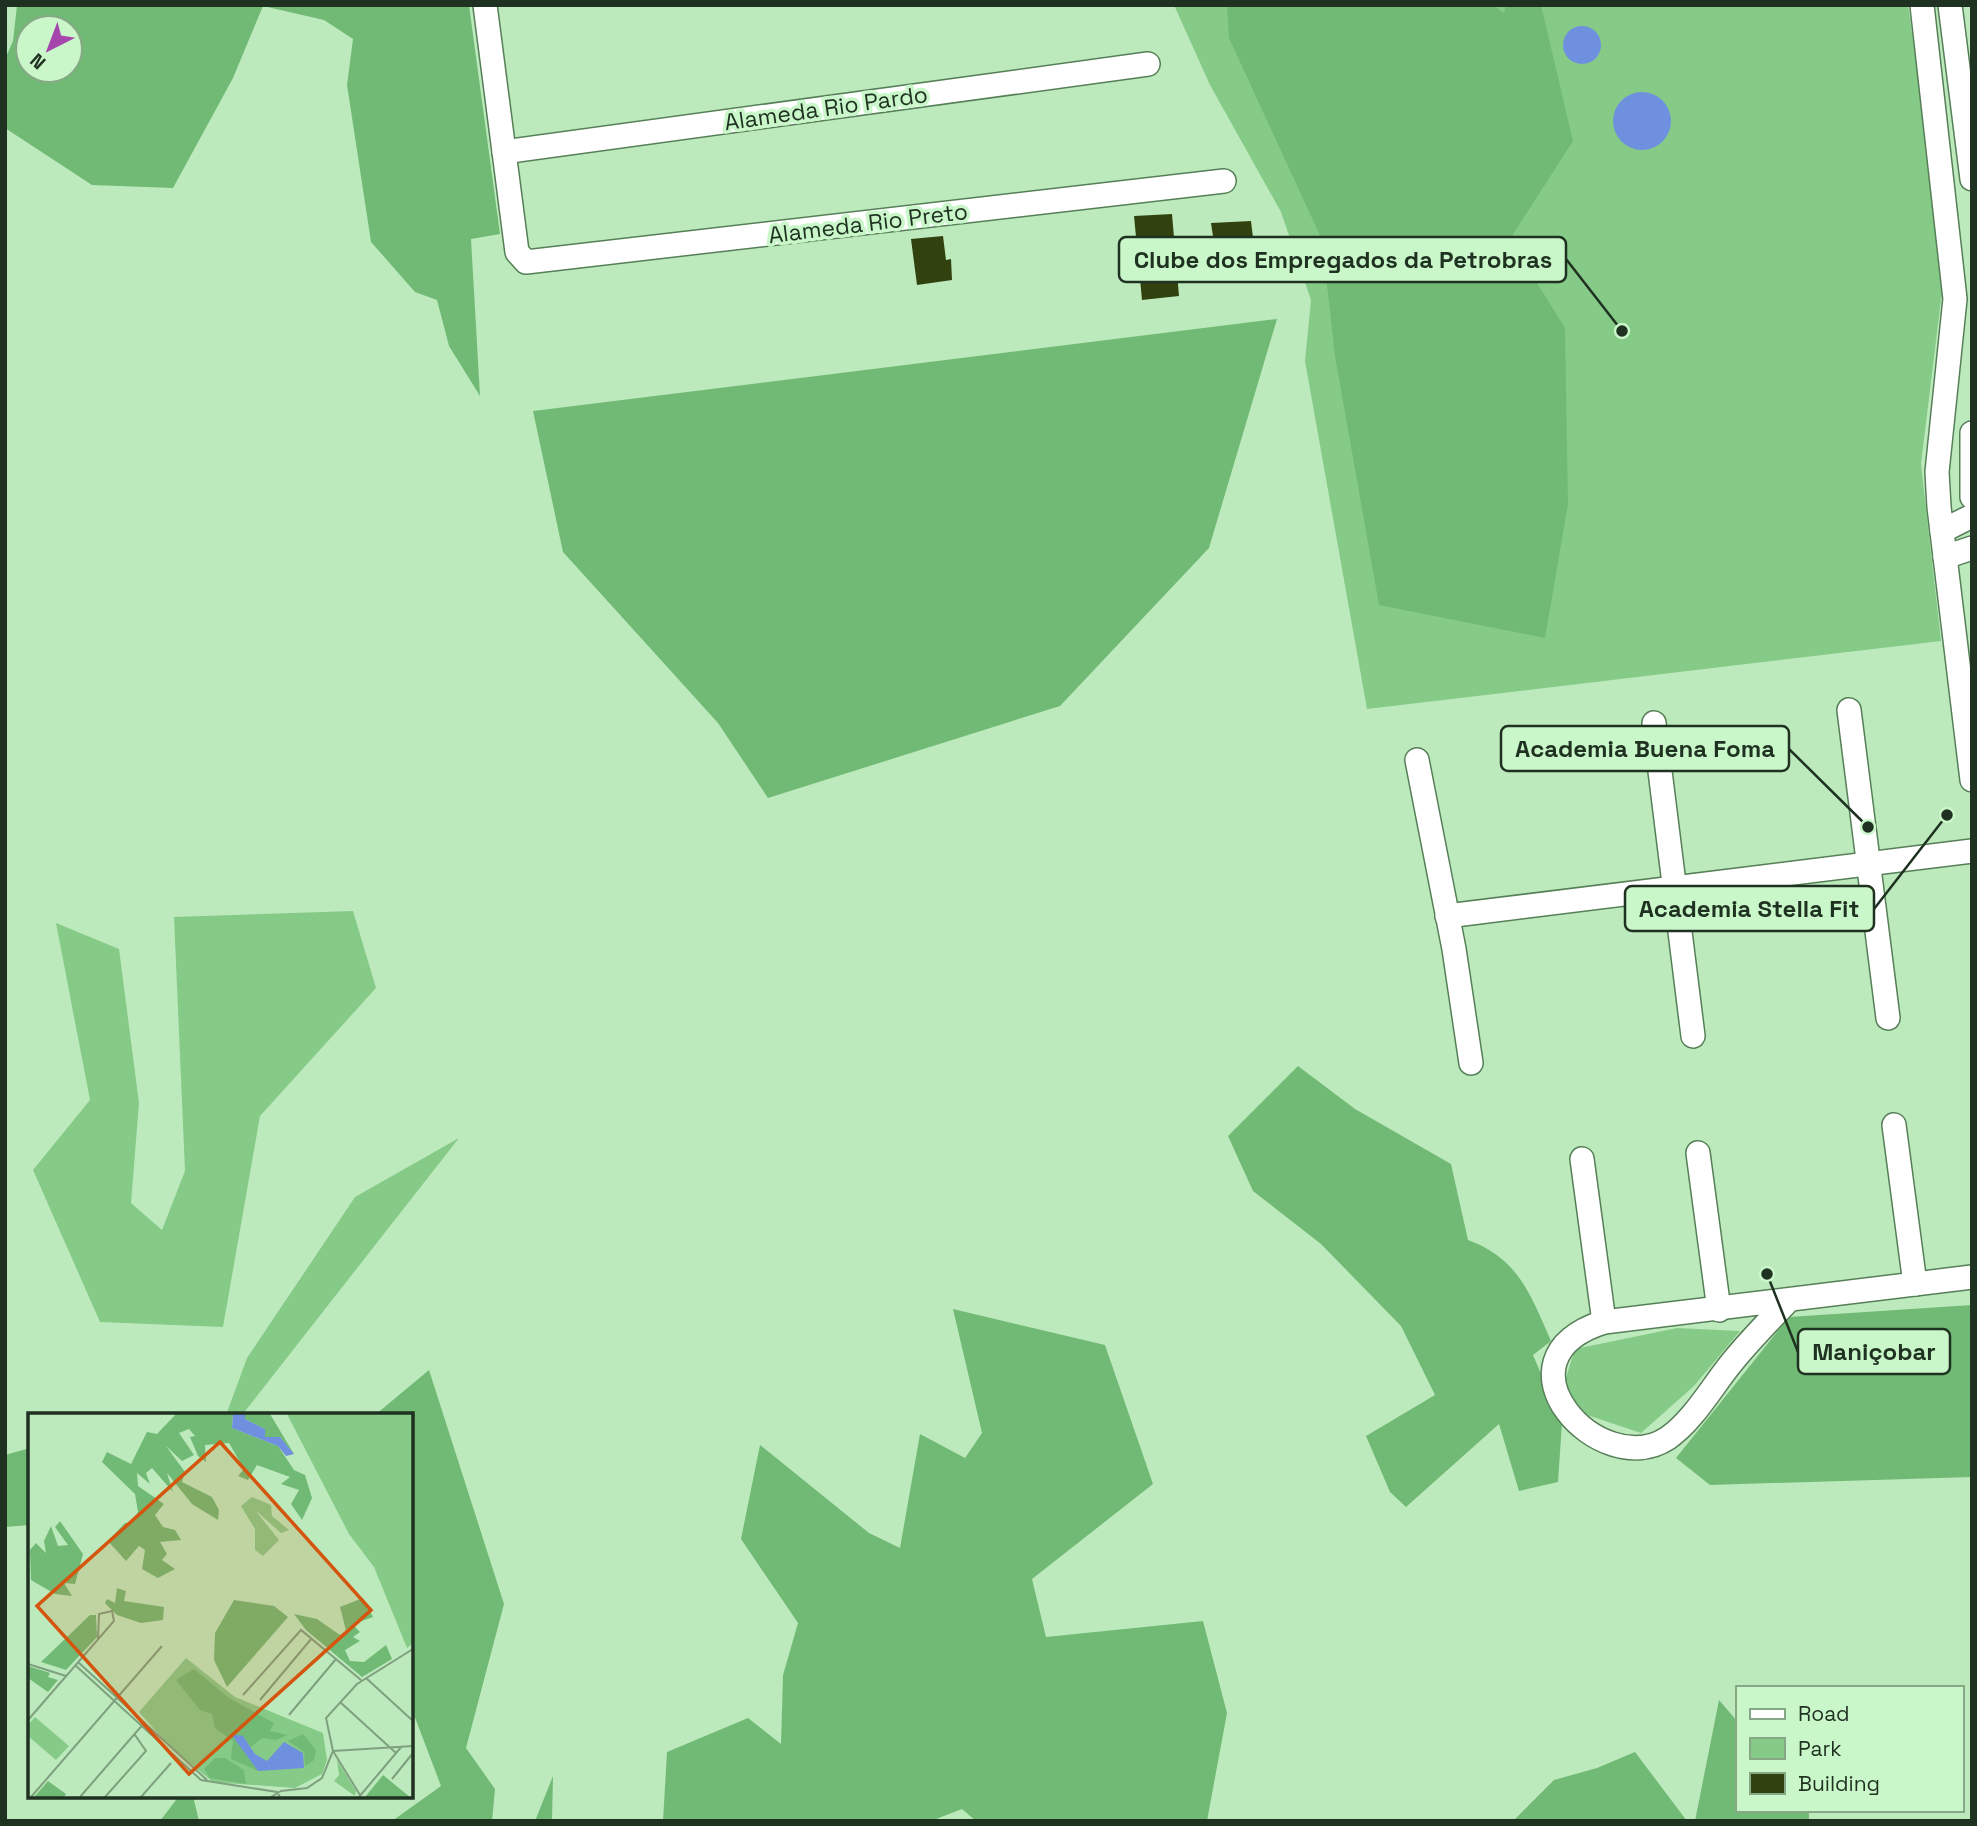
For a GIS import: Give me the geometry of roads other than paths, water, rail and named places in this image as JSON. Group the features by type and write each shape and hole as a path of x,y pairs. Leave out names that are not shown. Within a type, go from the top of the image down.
{"street":[{"path":"485,5 504,152"},
{"path":"1922,5 1955,299 1937,471 1972,780"},
{"path":"1950,5 1972,179"},
{"name":"Alameda Rio Pardo","path":"504,152 1148,64"},
{"name":"Alameda Rio Preto","path":"504,152 517,252 526,262 533,264 1224,181"},
{"path":"1972,433 1972,497"},
{"path":"1942,531 1972,516"},
{"path":"1945,557 1972,548"},
{"path":"1849,710 1888,1018"},
{"path":"1654,723 1693,1036"},
{"path":"1417,760 1447,916 1471,1063"},
{"path":"1447,916 1972,850"},
{"path":"1894,1125 1915,1284"},
{"path":"1698,1153 1719,1310"},
{"path":"1582,1159 1604,1322"},
{"path":"1787,1302 1735,1358 1680,1427 1652,1446 1632,1447 1606,1441 1584,1429 1565,1411 1556,1395 1552,1376 1557,1354 1567,1340 1581,1329 1604,1322 1787,1302 1972,1277"}],"water":[{"path":"1582,26 1595,32 1601,45 1595,58 1582,64 1569,58 1563,45 1569,32"},
{"path":"1636,92 1648,92 1663,100 1671,115 1671,127 1663,142 1648,150 1636,150 1621,142 1613,127 1613,115 1621,100"}],"place":[{"name":"Clube dos Empregados da Petrobras","path":"1622,331"},
{"name":"Academia Stella Fit","path":"1947,815"},
{"name":"Academia Buena Foma","path":"1868,827"},
{"name":"Maniçobar","path":"1767,1274"}]}
